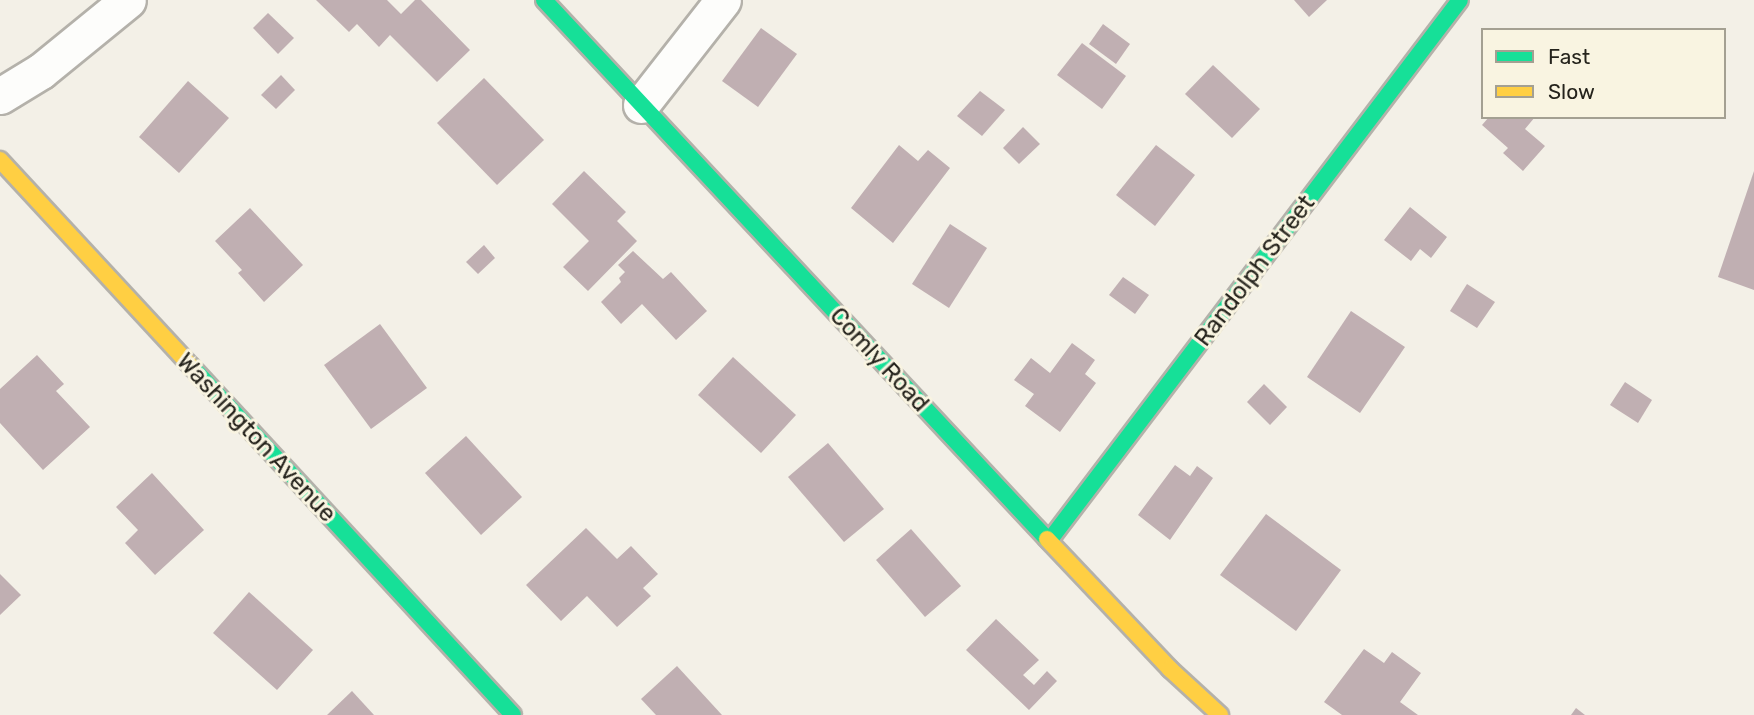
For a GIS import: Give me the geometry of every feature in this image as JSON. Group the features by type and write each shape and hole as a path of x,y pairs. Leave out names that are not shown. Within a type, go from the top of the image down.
{"street":[{"path":"0,96 41,71 128,0"},
{"name":"Comly Road","path":"544,0 1170,669 1220,715"},
{"path":"641,104 723,0"},
{"name":"Randolph Street","path":"1049,541 1460,0"},
{"name":"Washington Avenue","path":"0,160 513,715"}],"building":[{"path":"316,0 387,0 401,14 415,0 421,0 470,50 437,82 390,35 379,47 357,24 349,32"},
{"path":"1294,0 1327,0 1309,17"},
{"path":"268,13 294,38 278,54 253,28"},
{"path":"1103,24 1130,44 1116,64 1089,44"},
{"path":"761,28 797,54 758,107 722,81"},
{"path":"1082,43 1126,76 1102,109 1057,75"},
{"path":"1213,65 1260,109 1232,138 1185,94"},
{"path":"281,75 295,90 276,109 261,95"},
{"path":"484,78 544,140 497,185 437,123"},
{"path":"188,81 229,118 179,173 139,137"},
{"path":"980,91 1005,110 982,136 957,116"},
{"path":"1487,119 1533,119 1525,129 1545,146 1523,171 1503,153 1508,148 1482,125"},
{"path":"1023,127 1040,144 1019,164 1003,148"},
{"path":"899,145 918,161 928,150 950,168 893,243 851,208"},
{"path":"1156,145 1195,175 1155,226 1116,195"},
{"path":"584,171 626,212 617,221 637,241 588,291 563,267 589,241 552,204"},
{"path":"1754,171 1754,290 1718,277"},
{"path":"1410,207 1447,237 1431,258 1420,249 1411,261 1384,240"},
{"path":"250,208 303,265 264,302 238,273 242,270 215,241"},
{"path":"950,224 987,248 949,308 912,284"},
{"path":"484,245 495,258 478,274 466,262"},
{"path":"633,251 663,279 671,272 707,311 676,340 642,304 621,324 601,302 621,282 619,278 625,272 618,265"},
{"path":"1123,277 1149,295 1135,314 1109,295"},
{"path":"1467,284 1495,302 1477,328 1450,311"},
{"path":"1351,311 1405,347 1360,413 1307,377"},
{"path":"380,324 427,388 371,429 324,365"},
{"path":"1072,343 1095,360 1085,374 1096,383 1060,432 1025,406 1034,394 1014,380 1031,358 1050,373"},
{"path":"37,355 64,384 56,391 90,427 43,470 0,423 0,389"},
{"path":"733,357 796,415 761,453 698,395"},
{"path":"1625,382 1652,400 1638,423 1610,405"},
{"path":"1264,384 1287,407 1270,425 1247,402"},
{"path":"466,436 522,497 481,535 425,473"},
{"path":"828,443 884,509 844,542 788,477"},
{"path":"1175,465 1190,476 1197,466 1213,478 1170,540 1138,515"},
{"path":"152,473 204,530 155,575 125,543 138,530 116,507"},
{"path":"1266,514 1341,570 1296,631 1220,575"},
{"path":"586,528 617,559 631,546 658,574 643,588 651,596 617,627 587,596 561,621 526,585"},
{"path":"911,529 961,586 925,617 876,560"},
{"path":"0,574 21,595 0,615"},
{"path":"249,592 313,650 277,690 213,633"},
{"path":"996,619 1039,660 1023,675 1034,685 1047,671 1057,681 1029,710 966,650"},
{"path":"1364,649 1384,663 1392,652 1421,673 1400,702 1418,715 1342,715 1324,702"},
{"path":"677,666 722,715 656,715 641,699"},
{"path":"352,691 374,715 327,715"},
{"path":"1576,708 1585,715 1571,715"}],"traffic: fast":[{"path":"544,0 1047,539"},
{"path":"1049,541 1460,0"},
{"path":"192,367 513,715"}],"traffic: slow":[{"path":"0,160 192,367"},
{"path":"1047,539 1170,669 1220,715"}]}
